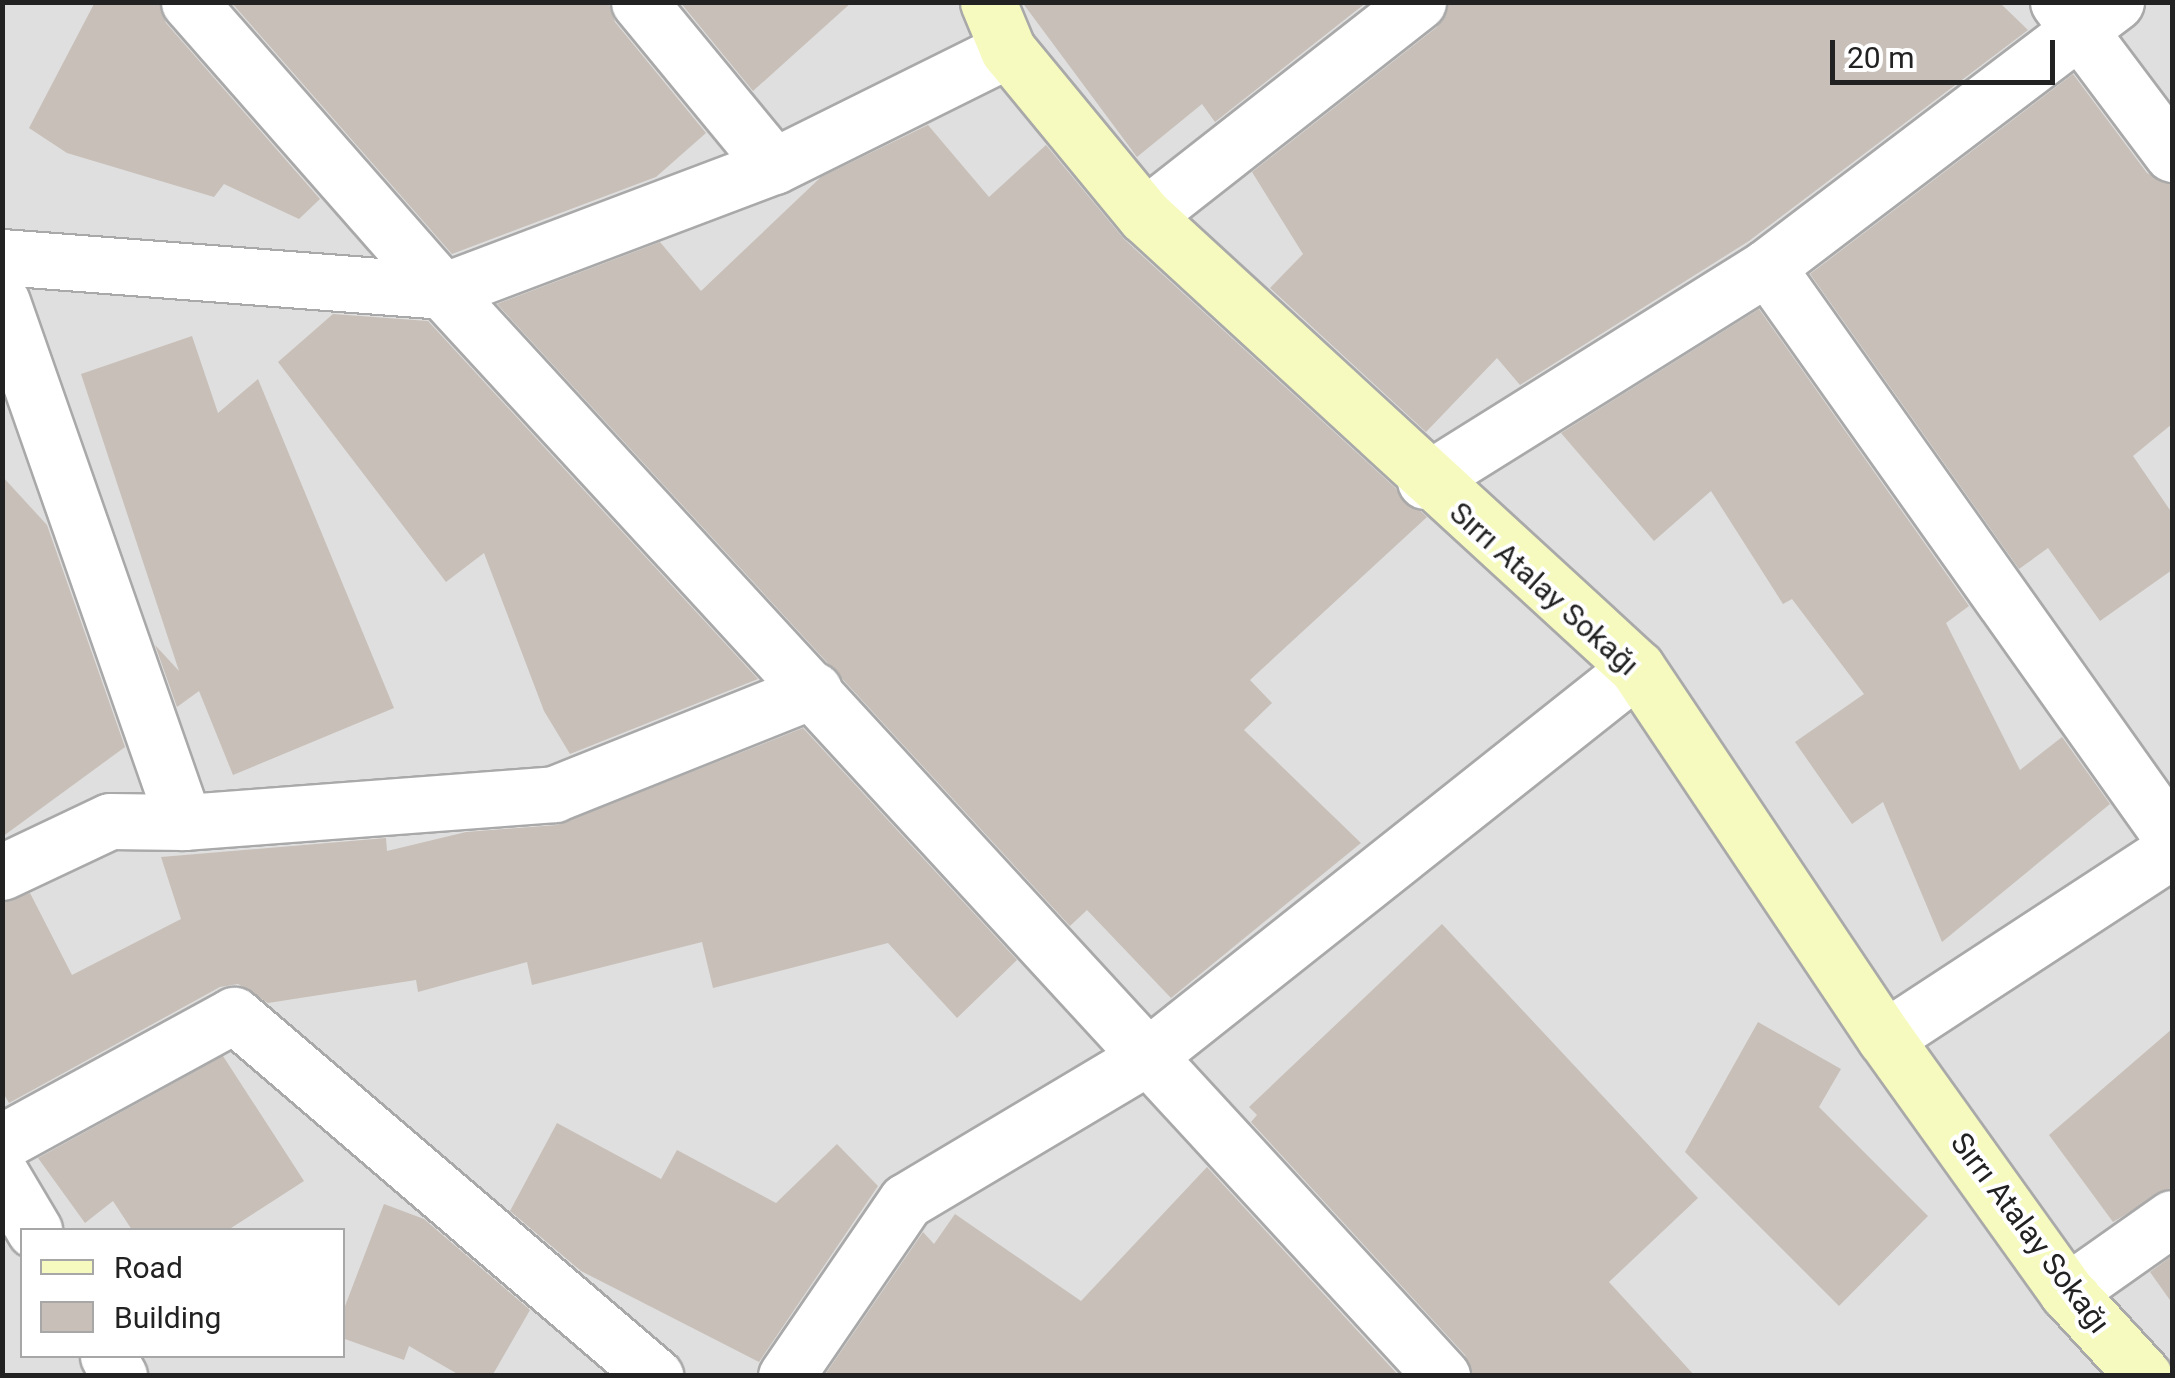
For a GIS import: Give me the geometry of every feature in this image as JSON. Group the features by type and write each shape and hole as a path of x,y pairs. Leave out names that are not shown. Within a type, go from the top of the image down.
{"main road":[{"name":"Sırrı Atalay Sokağı","path":"998,26 1145,216 1426,480 1636,668 1885,1038 2067,1292 2144,1376"}],"street":[{"path":"189,2 443,291 814,690 1144,1059 1442,1376"},
{"path":"639,2 774,166"},
{"path":"1145,216 1418,2"},
{"path":"1426,480 1767,267 2084,11 2172,154"},
{"path":"2,257 443,291 774,166 998,26"},
{"path":"1767,267 2172,838"},
{"path":"2,302 184,822"},
{"path":"786,1376 906,1201 1144,1059 1636,668"},
{"path":"2,872 110,821 184,822 554,794 814,690"},
{"path":"1885,1038 2172,850"},
{"path":"2,1142 234,1015 655,1376"},
{"path":"2,1176 33,1228"},
{"path":"2067,1292 2172,1218"}],"shaded area":[{"path":"3,3 2172,3 2172,1375 3,1376"}],"building":[{"path":"95,2 159,2 166,23 320,199 299,219 224,184 214,197 67,153 29,128"},
{"path":"231,2 608,2 615,22 706,133 656,177 452,254"},
{"path":"680,2 852,2 753,91"},
{"path":"1022,2 1367,2 1215,122 1202,104 1137,157"},
{"path":"1448,2 1999,2 2028,30 1749,241 1520,385 1497,358 1426,432 1270,288 1303,254 1252,172 1437,27"},
{"path":"2073,74 2147,173 2172,185 2172,424 2133,456 2172,513 2172,570 2100,621 2048,548 2019,569 1810,274"},
{"path":"928,125 989,197 1046,145 1124,239 1427,517 1250,680 1272,703 1244,730 1361,843 1171,998 1087,910 1070,926 497,304 660,242 701,291 821,177"},
{"path":"1759,309 1969,606 1946,623 2020,770 2062,737 2110,804 1942,942 1883,802 1852,824 1795,742 1864,694 1792,599 1783,604 1711,491 1654,541 1561,433"},
{"path":"333,314 428,321 758,679 570,754 544,711 484,553 446,582 278,362"},
{"path":"192,336 218,413 258,379 394,708 233,775 199,691 177,707 155,645 179,671 81,374"},
{"path":"2,476 47,525 125,747 2,837"},
{"path":"803,728 1017,960 957,1018 888,943 713,988 702,942 532,985 527,962 418,992 416,980 268,1003 238,984 220,987 9,1103 2,1091 2,903 30,893 72,975 181,919 161,857 386,838 387,851 466,832 557,825"},
{"path":"1442,924 1698,1198 1609,1282 1695,1376 1472,1376 1465,1355 1251,1122 1257,1115 1249,1107"},
{"path":"1758,1022 1841,1069 1819,1107 1928,1216 1839,1306 1685,1152"},
{"path":"2172,1029 2172,1187 2113,1222 2049,1135"},
{"path":"223,1056 304,1181 231,1228 131,1228 113,1201 85,1223 38,1158"},
{"path":"557,1123 661,1179 677,1150 776,1203 837,1144 878,1186 759,1362 581,1271 510,1211"},
{"path":"1207,1167 1399,1376 824,1376 923,1232 934,1244 955,1214 1081,1301"},
{"path":"384,1204 424,1219 530,1310 492,1376 461,1376 409,1346 404,1360 345,1339 345,1306"},
{"path":"2172,1256 2172,1303 2150,1272"}]}
